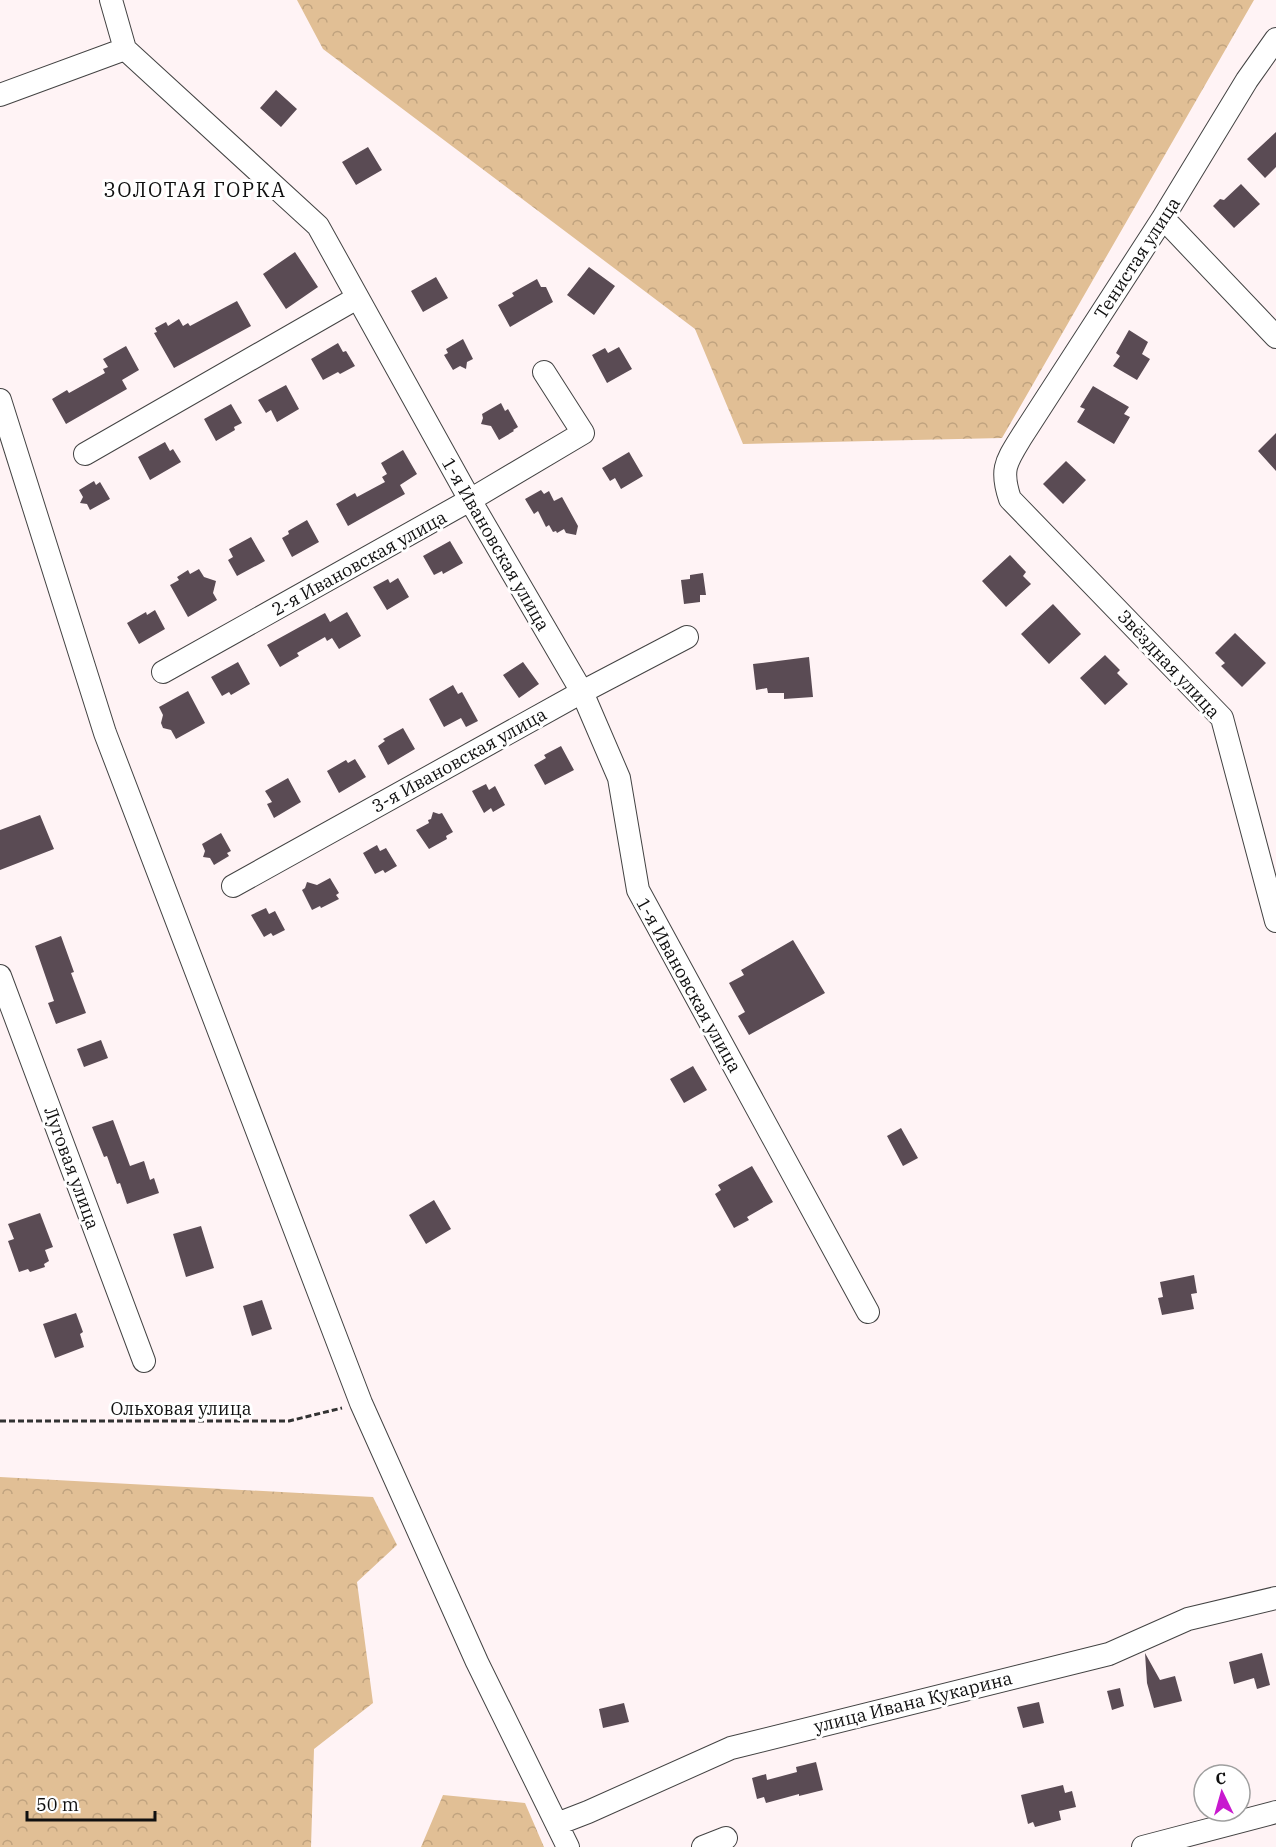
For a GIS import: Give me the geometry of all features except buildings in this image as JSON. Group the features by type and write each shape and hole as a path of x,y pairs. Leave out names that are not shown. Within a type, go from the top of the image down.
{"street":[{"path":"0,94 125,49 111,0"},
{"name":"Тенистая улица","path":"1004,480 1008,459 1022,436 1163,218 1247,80 1276,39"},
{"name":"1-я Ивановская улица","path":"125,49 318,226 470,500 582,692 619,778 638,890 868,1312"},
{"path":"1163,218 1276,337"},
{"path":"85,454 357,297"},
{"name":"2-я Ивановская улица","path":"163,672 470,500 583,433 544,372"},
{"path":"0,400 105,733 361,1404 477,1662 568,1847"},
{"name":"Звёздная улица","path":"1004,480 1010,499 1222,718 1271,881 1276,921"},
{"name":"3-я Ивановская улица","path":"233,886 582,692 687,637"},
{"name":"Луговая улица","path":"0,976 144,1361"},
{"name":"улица Ивана Кукарина","path":"557,1824 731,1748 1109,1654 1188,1619 1276,1598"},
{"path":"1143,1847 1276,1812"},
{"path":"703,1847 726,1838"}],"path":[{"name":"Ольховая улица","path":"0,1421 289,1421 361,1404"}],"green space":[{"path":"297,0 1254,0 1002,438 743,444 695,329 323,49"},
{"path":"0,1477 373,1497 397,1545 357,1582 373,1703 314,1749 311,1847 0,1847"},
{"path":"443,1795 525,1803 544,1847 421,1847"}],"district":[{"name":"ЗОЛОТАЯ ГОРКА","path":"195,189"}]}
